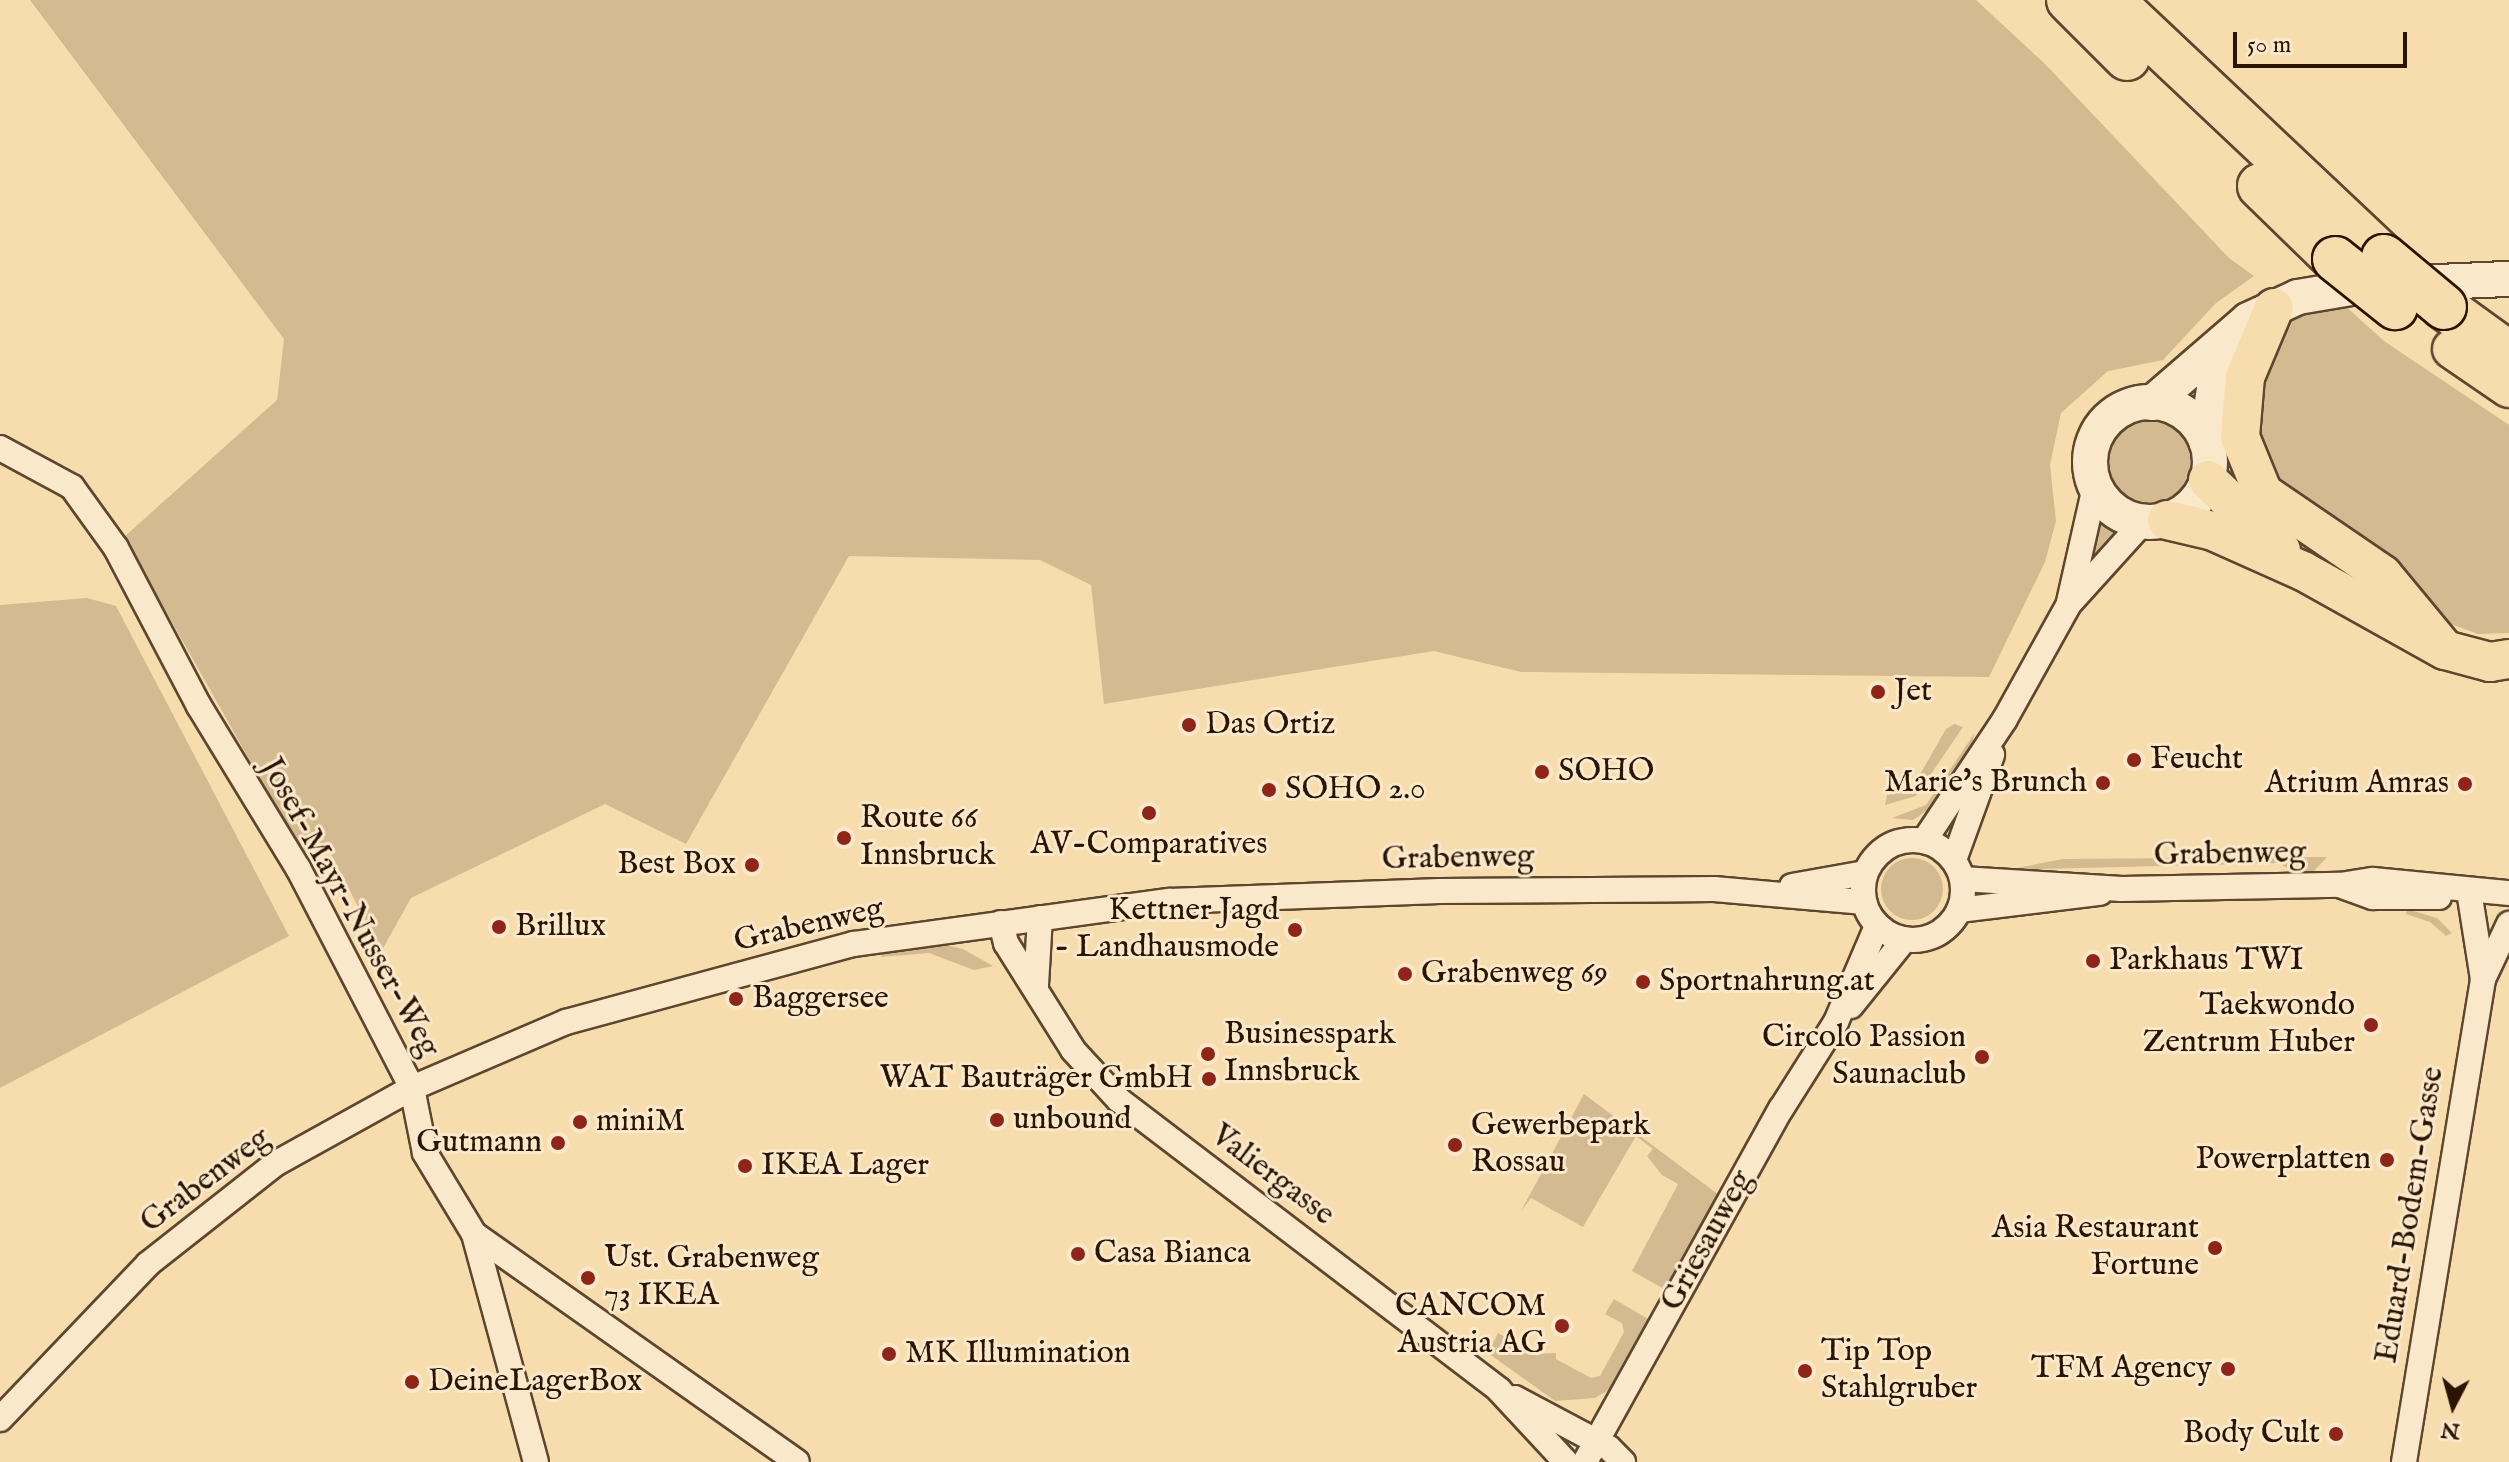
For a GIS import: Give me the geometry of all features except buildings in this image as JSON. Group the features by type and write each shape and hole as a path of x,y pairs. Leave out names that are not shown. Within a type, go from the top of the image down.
{"highway":[{"path":"2069,0 2335,259 2395,307 2509,354"},
{"path":"2111,0 2384,257 2448,328"}],"main road":[{"path":"2152,403 2231,333 2286,302 2369,285 2500,283"},
{"path":"2155,521 2194,504 2208,480 2206,441 2209,403 2221,374 2286,302"},
{"path":"2286,302 2245,377 2240,437 2263,493 2383,575 2445,650"},
{"path":"2448,328 2509,388"},
{"path":"2206,441 2181,411 2152,403 2126,407 2097,433 2091,451 2095,487 2117,513 2213,531 2303,571 2445,650 2490,662 2509,659"},
{"path":"2208,480 2303,571"}],"street":[{"name":"Josef-Mayr-Nusser-Weg","path":"0,448 72,487 116,548 199,706 298,868 412,1088 425,1153 474,1234 536,1462"},
{"path":"1924,841 2005,719 2069,604 2095,487"},
{"path":"2069,604 2155,521"},
{"path":"1958,869 1924,841 1899,841 1883,849 1865,873 1864,902 1877,926 1904,940 1936,934 1959,910 1958,869 2005,719"},
{"name":"Grabenweg","path":"1958,869 2122,889"},
{"name":"Grabenweg","path":"1769,890 1865,873"},
{"name":"Grabenweg","path":"1959,910 2122,889 2340,885 2373,897 2401,898 2469,891 2509,893"},
{"name":"Grabenweg","path":"0,1419 148,1264 275,1164 412,1088 566,1022 854,944 1040,918 1251,895 1769,890 1864,902"},
{"name":"Eduard-Bodem-Gasse","path":"2469,891 2483,979"},
{"path":"1036,985 1040,918"},
{"name":"Valiergasse","path":"1001,923 1006,943 1036,985 1073,1050 1119,1100 1499,1390 1590,1452 1623,1462"},
{"name":"Eduard-Bodem-Gasse","path":"2404,1462 2483,979 2509,924"},
{"name":"Griesauweg","path":"1836,1022 1877,926"},
{"name":"Griesauweg","path":"1590,1452 1781,1109 1836,1022 1904,940"},
{"path":"474,1234 797,1462"},
{"name":"Valiergasse","path":"1499,1390 1566,1462"}],"shaded area":[{"path":"30,0 1976,0 2046,65 2229,258 2254,276 2216,303 2163,360 2108,371 2061,413 2050,465 2056,521 2045,562 1989,677 1521,672 1434,651 1104,704 1091,585 1040,560 849,556 686,844 605,804 411,898 381,952 326,844 302,853 124,537 277,400 284,339"},
{"path":"2342,303 2384,341 2509,425 2509,633 2478,634 2437,619 2242,492 2231,469 2230,443 2263,335 2299,314"},
{"path":"2150,419 2173,426 2185,438 2192,461 2185,484 2173,496 2150,503 2127,496 2115,484 2108,461 2115,438 2127,426"},
{"path":"2098,522 2115,534 2087,571"},
{"path":"87,598 116,606 289,936 0,1088 0,605"},
{"path":"1954,724 1963,727 1916,796 1885,805 1887,795 1911,790 1946,729"},
{"path":"1974,734 1970,754 1932,807 1913,820 1892,818 1926,805"},
{"path":"2327,857 2314,871 2292,871 2279,863 2007,870 2063,859"},
{"path":"1912,858 1924,860 1934,867 1941,877 1941,901 1934,911 1924,918 1912,920 1900,918 1890,911 1883,901 1881,889 1883,877 1890,867 1900,860"},
{"path":"2407,909 2437,918 2452,933 2446,936 2430,922 2406,914"},
{"path":"941,944 963,949 993,966 974,970 929,953 881,957 885,951"},
{"path":"1584,1094 1719,1195 1666,1290 1632,1271 1678,1184 1662,1175 1647,1156 1653,1149 1636,1136 1583,1227 1531,1198 1521,1211"},
{"path":"1614,1299 1650,1320 1612,1388 1595,1398 1555,1401 1488,1353 1498,1333 1535,1354 1556,1353 1556,1359 1591,1378 1600,1376 1624,1332 1622,1323 1605,1314"}],"place":[{"name":"Jet","path":"1878,692"},
{"name":"Das Ortiz","path":"1189,725"},
{"name":"Feucht","path":"2134,760"},
{"name":"SOHO","path":"1542,772"},
{"name":"Marie's Brunch","path":"2103,783"},
{"name":"Atrium Amras","path":"2465,784"},
{"name":"SOHO 2.0","path":"1269,790"},
{"name":"AV-Comparatives","path":"1149,813"},
{"name":"Route 66 Innsbruck","path":"844,838"},
{"name":"Best Box","path":"752,865"},
{"name":"Brillux","path":"499,927"},
{"name":"Kettner Jagd - Landhausmode","path":"1295,930"},
{"name":"Parkhaus TWI","path":"2093,961"},
{"name":"Grabenweg 69","path":"1405,974"},
{"name":"Sportnahrung.at","path":"1643,982"},
{"name":"Baggersee","path":"736,999"},
{"name":"Taekwondo Zentrum Huber","path":"2371,1025"},
{"name":"Businesspark Innsbruck","path":"1208,1054"},
{"name":"Circolo Passion Saunaclub","path":"1982,1057"},
{"name":"WAT Bauträger GmbH","path":"1209,1079"},
{"name":"unbound","path":"997,1120"},
{"name":"miniM","path":"580,1122"},
{"name":"Gutmann","path":"558,1143"},
{"name":"Gewerbepark Rossau","path":"1455,1145"},
{"name":"Powerplatten","path":"2387,1160"},
{"name":"IKEA Lager","path":"745,1166"},
{"name":"Asia Restaurant Fortune","path":"2215,1248"},
{"name":"Casa Bianca","path":"1078,1254"},
{"name":"Ust. Grabenweg 73 IKEA","path":"588,1278"},
{"name":"CANCOM Austria AG","path":"1562,1326"},
{"name":"MK Illumination","path":"889,1354"},
{"name":"TFM Agency","path":"2228,1369"},
{"name":"Tip Top Stahlgruber","path":"1805,1371"},
{"name":"DeineLagerBox","path":"412,1382"},
{"name":"Body Cult","path":"2336,1434"}]}
